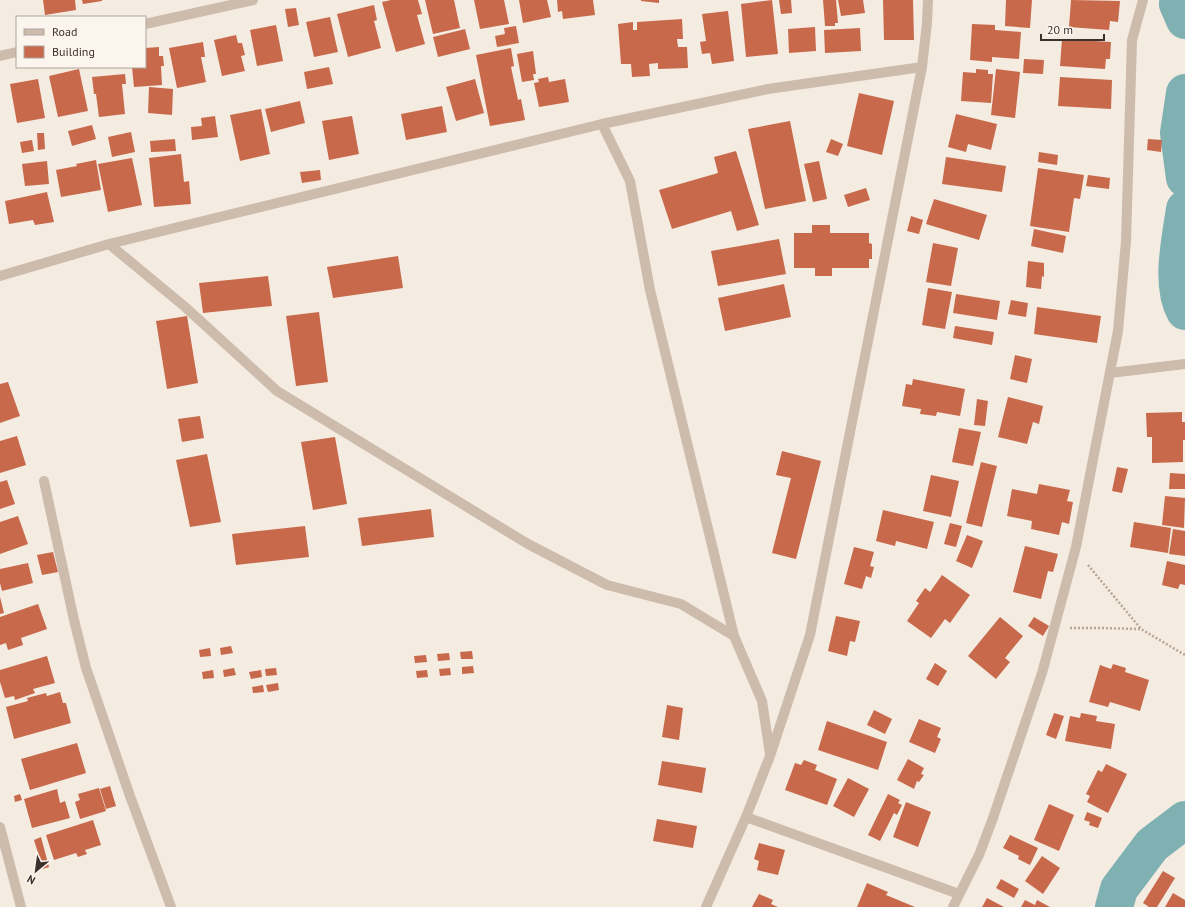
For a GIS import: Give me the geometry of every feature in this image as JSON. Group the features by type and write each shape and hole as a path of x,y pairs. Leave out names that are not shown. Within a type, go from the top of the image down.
{"street":[{"path":"146,24 253,0"},
{"path":"706,907 746,817 770,756 810,635 922,67 928,0"},
{"path":"953,907 979,855 993,818 1030,708 1054,630 1076,547 1118,331 1126,241 1132,40 1144,0"},
{"path":"0,56 16,52"},
{"path":"0,276 109,244 602,124 768,89 922,67"},
{"path":"602,124 630,181 650,290 734,636 762,701 770,756"},
{"path":"109,244 184,306 277,391 528,544 607,585 682,604 734,636"},
{"path":"1110,373 1185,364"},
{"path":"44,481 86,668 130,796 171,907"},
{"path":"746,817 959,894"},
{"path":"0,827 21,907"}],"path":[{"path":"1076,547 1092,572 1141,629 1185,655"},
{"path":"1054,630 1100,628 1141,629"}],"building":[{"path":"43,0 75,0 76,10 45,15"},
{"path":"82,0 102,0 102,1 83,4"},
{"path":"391,0 418,0 422,14 417,15 425,44 396,52 382,2"},
{"path":"425,0 454,0 460,28 433,34"},
{"path":"474,0 504,0 509,24 480,29"},
{"path":"519,0 547,0 551,17 523,23"},
{"path":"557,0 593,0 595,15 563,19 562,11 558,12"},
{"path":"659,0 659,3 641,1"},
{"path":"772,0 778,54 746,57 741,4"},
{"path":"779,0 791,0 792,13 781,14"},
{"path":"823,0 836,0 838,23 835,23 835,26 825,26"},
{"path":"838,0 863,0 865,13 841,16"},
{"path":"883,0 913,0 914,40 884,40"},
{"path":"1006,0 1032,0 1030,28 1005,26"},
{"path":"1071,0 1120,1 1118,22 1110,21 1109,30 1069,27"},
{"path":"374,5 377,20 374,21 381,48 348,57 337,14"},
{"path":"296,8 299,25 288,27 285,9"},
{"path":"728,11 734,61 712,64 710,53 702,54 700,42 706,41 702,14"},
{"path":"330,17 338,52 314,57 306,22"},
{"path":"682,19 683,39 677,39 678,47 687,47 688,68 658,69 658,63 649,64 650,76 632,77 631,64 621,64 618,24 633,22 633,30 637,30 637,22"},
{"path":"972,24 995,25 995,30 1021,32 1019,59 992,57 992,62 970,60"},
{"path":"276,25 283,61 257,66 250,30"},
{"path":"516,26 519,43 497,47 495,36 505,34 504,28"},
{"path":"815,27 816,51 789,53 788,29"},
{"path":"860,28 861,51 825,53 824,30"},
{"path":"465,29 470,49 438,57 433,37"},
{"path":"236,35 238,43 242,43 245,55 241,56 245,71 222,76 214,40"},
{"path":"1062,39 1111,42 1110,59 1106,59 1105,69 1060,66"},
{"path":"203,42 205,57 201,57 206,82 177,88 169,48"},
{"path":"159,47 159,56 163,56 164,66 161,66 162,85 134,87 132,68 146,68 146,48"},
{"path":"511,48 514,66 511,67 518,100 521,99 525,120 490,126 476,55"},
{"path":"533,51 536,74 533,74 534,80 522,82 517,54"},
{"path":"1024,59 1044,60 1043,74 1023,73"},
{"path":"329,67 333,84 307,89 304,72"},
{"path":"79,69 88,111 58,117 49,76"},
{"path":"976,69 988,70 988,74 993,74 991,103 961,101 963,72 976,73"},
{"path":"996,69 1020,72 1015,118 991,115"},
{"path":"125,74 126,84 122,84 125,114 99,117 92,77"},
{"path":"548,77 549,82 565,79 569,102 539,107 534,83 539,82 538,79"},
{"path":"1060,77 1112,80 1111,109 1058,106"},
{"path":"38,79 45,118 17,123 10,84"},
{"path":"475,79 484,113 456,121 446,87"},
{"path":"149,87 173,89 172,115 148,113"},
{"path":"859,93 894,101 882,155 847,146"},
{"path":"300,101 305,123 271,132 265,109"},
{"path":"442,106 447,132 406,140 401,114"},
{"path":"261,109 270,154 240,161 230,115"},
{"path":"956,114 997,124 991,150 968,144 966,152 948,147"},
{"path":"215,116 218,137 192,140 191,127 202,126 201,118"},
{"path":"352,116 359,154 329,160 322,121"},
{"path":"790,121 806,201 765,209 748,129"},
{"path":"92,125 96,139 72,146 68,131"},
{"path":"131,132 135,152 112,157 108,137"},
{"path":"37,133 44,133 45,149 38,150"},
{"path":"175,139 176,151 151,152 150,141"},
{"path":"831,139 843,144 838,156 826,152"},
{"path":"1148,139 1162,140 1161,152 1147,150"},
{"path":"32,140 34,151 22,153 20,142"},
{"path":"736,151 759,225 737,231 731,211 672,229 659,190 718,173 714,157"},
{"path":"1039,152 1058,155 1057,165 1038,162"},
{"path":"181,154 184,182 189,181 191,204 154,207 149,158"},
{"path":"946,157 1006,166 1002,192 942,184"},
{"path":"132,158 142,205 108,212 98,164"},
{"path":"96,160 101,190 61,197 56,170 77,166 76,164"},
{"path":"47,161 49,184 25,186 22,164"},
{"path":"819,161 827,199 813,202 804,164"},
{"path":"1038,168 1084,175 1080,199 1074,198 1069,232 1030,226"},
{"path":"320,170 321,180 302,183 300,172"},
{"path":"1088,175 1110,178 1109,189 1086,186"},
{"path":"866,188 870,200 848,207 844,195"},
{"path":"47,192 54,222 35,225 33,220 9,224 5,201"},
{"path":"934,199 987,215 979,240 926,224"},
{"path":"911,216 923,220 919,234 907,231"},
{"path":"812,225 830,225 830,233 869,233 869,243 872,244 872,259 869,259 869,268 832,268 832,276 815,276 815,268 794,268 794,233 812,233"},
{"path":"1034,229 1066,236 1063,253 1031,246"},
{"path":"779,239 786,274 718,286 711,251"},
{"path":"933,243 958,248 951,286 926,282"},
{"path":"398,256 403,288 333,298 327,267"},
{"path":"1028,261 1044,263 1044,277 1042,276 1041,289 1026,287"},
{"path":"268,276 272,306 203,313 199,283"},
{"path":"784,284 791,317 725,331 718,298"},
{"path":"928,288 952,292 945,329 922,325"},
{"path":"956,294 1000,301 997,320 953,313"},
{"path":"1011,300 1028,303 1026,317 1008,314"},
{"path":"1037,307 1101,316 1097,343 1034,334"},
{"path":"319,312 328,382 296,386 286,316"},
{"path":"187,316 198,383 167,389 156,321"},
{"path":"955,326 994,332 992,345 953,338"},
{"path":"1015,355 1032,359 1027,383 1010,379"},
{"path":"913,379 965,389 960,416 937,412 936,416 920,414 921,409 902,406 906,384 912,385"},
{"path":"8,382 20,416 0,423 0,384"},
{"path":"1008,397 1043,406 1039,424 1033,422 1027,444 998,437"},
{"path":"977,399 988,401 985,426 974,425"},
{"path":"1182,412 1182,422 1185,422 1183,462 1152,463 1152,437 1147,437 1146,413"},
{"path":"200,416 204,438 182,442 178,419"},
{"path":"959,428 981,432 973,466 952,462"},
{"path":"17,436 26,465 0,473 0,441"},
{"path":"335,437 347,504 313,510 301,442"},
{"path":"782,451 821,461 796,559 772,553 791,478 776,475"},
{"path":"207,454 221,522 190,527 176,460"},
{"path":"981,462 997,466 982,527 966,523"},
{"path":"1117,467 1128,469 1122,493 1112,491"},
{"path":"1170,473 1185,474 1185,489 1169,489"},
{"path":"931,475 959,481 951,517 923,511"},
{"path":"7,480 15,504 0,509 0,482"},
{"path":"1039,484 1070,490 1067,501 1073,502 1069,524 1062,522 1059,535 1031,529 1032,521 1007,516 1012,489 1037,494"},
{"path":"1165,496 1185,498 1184,528 1162,525"},
{"path":"431,509 434,537 362,546 358,518"},
{"path":"883,510 934,522 927,549 896,541 895,546 876,541"},
{"path":"18,516 28,544 0,554 0,522"},
{"path":"1134,522 1171,528 1168,553 1130,547"},
{"path":"950,523 962,526 956,547 944,544"},
{"path":"305,526 309,557 236,565 232,534"},
{"path":"1173,529 1185,531 1185,556 1169,554"},
{"path":"967,535 983,541 972,568 956,561"},
{"path":"1025,546 1058,554 1053,572 1048,571 1041,599 1013,592"},
{"path":"854,547 874,552 870,566 874,567 871,578 866,576 862,589 844,584"},
{"path":"53,552 58,572 42,575 37,555"},
{"path":"1167,561 1185,565 1185,585 1180,584 1178,589 1162,585"},
{"path":"28,563 33,583 2,591 0,583 0,569"},
{"path":"942,575 970,595 950,623 945,619 931,638 907,621 919,603 916,601 925,588 930,592"},
{"path":"0,597 4,613 0,614"},
{"path":"38,604 47,629 21,638 23,645 8,650 6,643 0,645 0,617"},
{"path":"836,616 860,621 855,642 850,641 847,656 828,651"},
{"path":"1000,617 1023,636 1005,658 1010,662 996,679 968,656"},
{"path":"1034,617 1049,626 1043,636 1028,626"},
{"path":"231,646 233,653 221,655 220,648"},
{"path":"210,648 211,656 200,657 199,650"},
{"path":"472,651 473,659 461,659 460,652"},
{"path":"449,653 450,660 438,661 437,654"},
{"path":"426,655 427,662 415,663 414,656"},
{"path":"47,656 55,683 33,689 35,693 15,700 14,696 5,698 0,682 0,670"},
{"path":"935,663 947,671 938,686 926,679"},
{"path":"1113,664 1126,668 1125,672 1149,680 1140,711 1110,702 1108,707 1089,702 1100,665 1111,669"},
{"path":"473,666 474,673 462,674 462,667"},
{"path":"234,668 236,675 224,677 223,670"},
{"path":"276,668 277,675 266,676 265,669"},
{"path":"450,668 451,675 440,676 439,669"},
{"path":"213,670 214,678 203,679 202,672"},
{"path":"261,670 262,677 251,679 249,672"},
{"path":"427,670 428,677 417,678 416,671"},
{"path":"278,683 279,690 268,692 266,685"},
{"path":"263,685 264,692 253,693 252,687"},
{"path":"60,692 63,703 66,703 71,723 14,739 6,707 28,701 27,698 46,693 47,696"},
{"path":"667,705 683,708 679,740 662,737"},
{"path":"874,710 892,719 885,734 867,725"},
{"path":"1054,713 1064,716 1056,739 1046,735"},
{"path":"1081,713 1097,716 1096,721 1115,724 1111,749 1065,741 1070,716 1080,718"},
{"path":"919,719 941,728 937,737 941,739 935,753 909,742"},
{"path":"827,721 887,742 878,770 818,750"},
{"path":"77,743 86,773 30,790 21,759"},
{"path":"908,759 924,768 921,774 924,775 919,782 917,781 914,789 897,780"},
{"path":"804,760 817,765 815,770 837,779 827,805 785,790 795,763 801,765"},
{"path":"662,761 706,768 702,793 658,785"},
{"path":"1106,764 1127,774 1108,813 1087,802 1090,796 1086,794 1098,770 1102,772"},
{"path":"848,778 869,789 854,817 833,806"},
{"path":"110,786 116,806 106,809 100,789"},
{"path":"99,788 106,811 80,819 75,802 80,800 78,794"},
{"path":"57,789 60,803 65,801 70,818 32,828 24,799"},
{"path":"20,794 22,800 15,802 14,796"},
{"path":"888,794 900,800 898,803 902,805 897,815 894,813 880,841 868,835"},
{"path":"906,802 931,812 918,847 893,837"},
{"path":"1049,804 1074,815 1059,851 1034,840"},
{"path":"1087,812 1102,818 1098,828 1089,825 1090,822 1084,820"},
{"path":"657,819 697,826 693,848 653,841"},
{"path":"93,820 101,845 85,850 87,854 78,857 76,853 54,860 46,835"},
{"path":"1010,835 1038,848 1030,865 1018,859 1019,856 1003,848"},
{"path":"41,837 49,867 43,869 34,840"},
{"path":"759,843 785,850 778,875 757,870 759,861 754,859"},
{"path":"1042,856 1060,868 1043,894 1025,881"},
{"path":"1163,871 1175,878 1157,907 1149,907 1143,903"},
{"path":"1001,879 1019,889 1014,898 996,888"},
{"path":"867,883 888,892 886,895 915,907 857,907"},
{"path":"1173,893 1185,900 1185,907 1165,907"},
{"path":"759,894 773,900 771,904 778,907 752,907"},
{"path":"987,898 1004,907 982,907"},
{"path":"1025,900 1035,905 1037,900 1050,907 1021,907"}],"waterway":[{"path":"1180,0 1178,4 1185,20"},
{"path":"1185,93 1179,133 1185,178"},
{"path":"1185,209 1179,247 1177,275 1178,288 1185,311"},
{"path":"1114,907 1119,889 1152,845 1185,820"}]}
